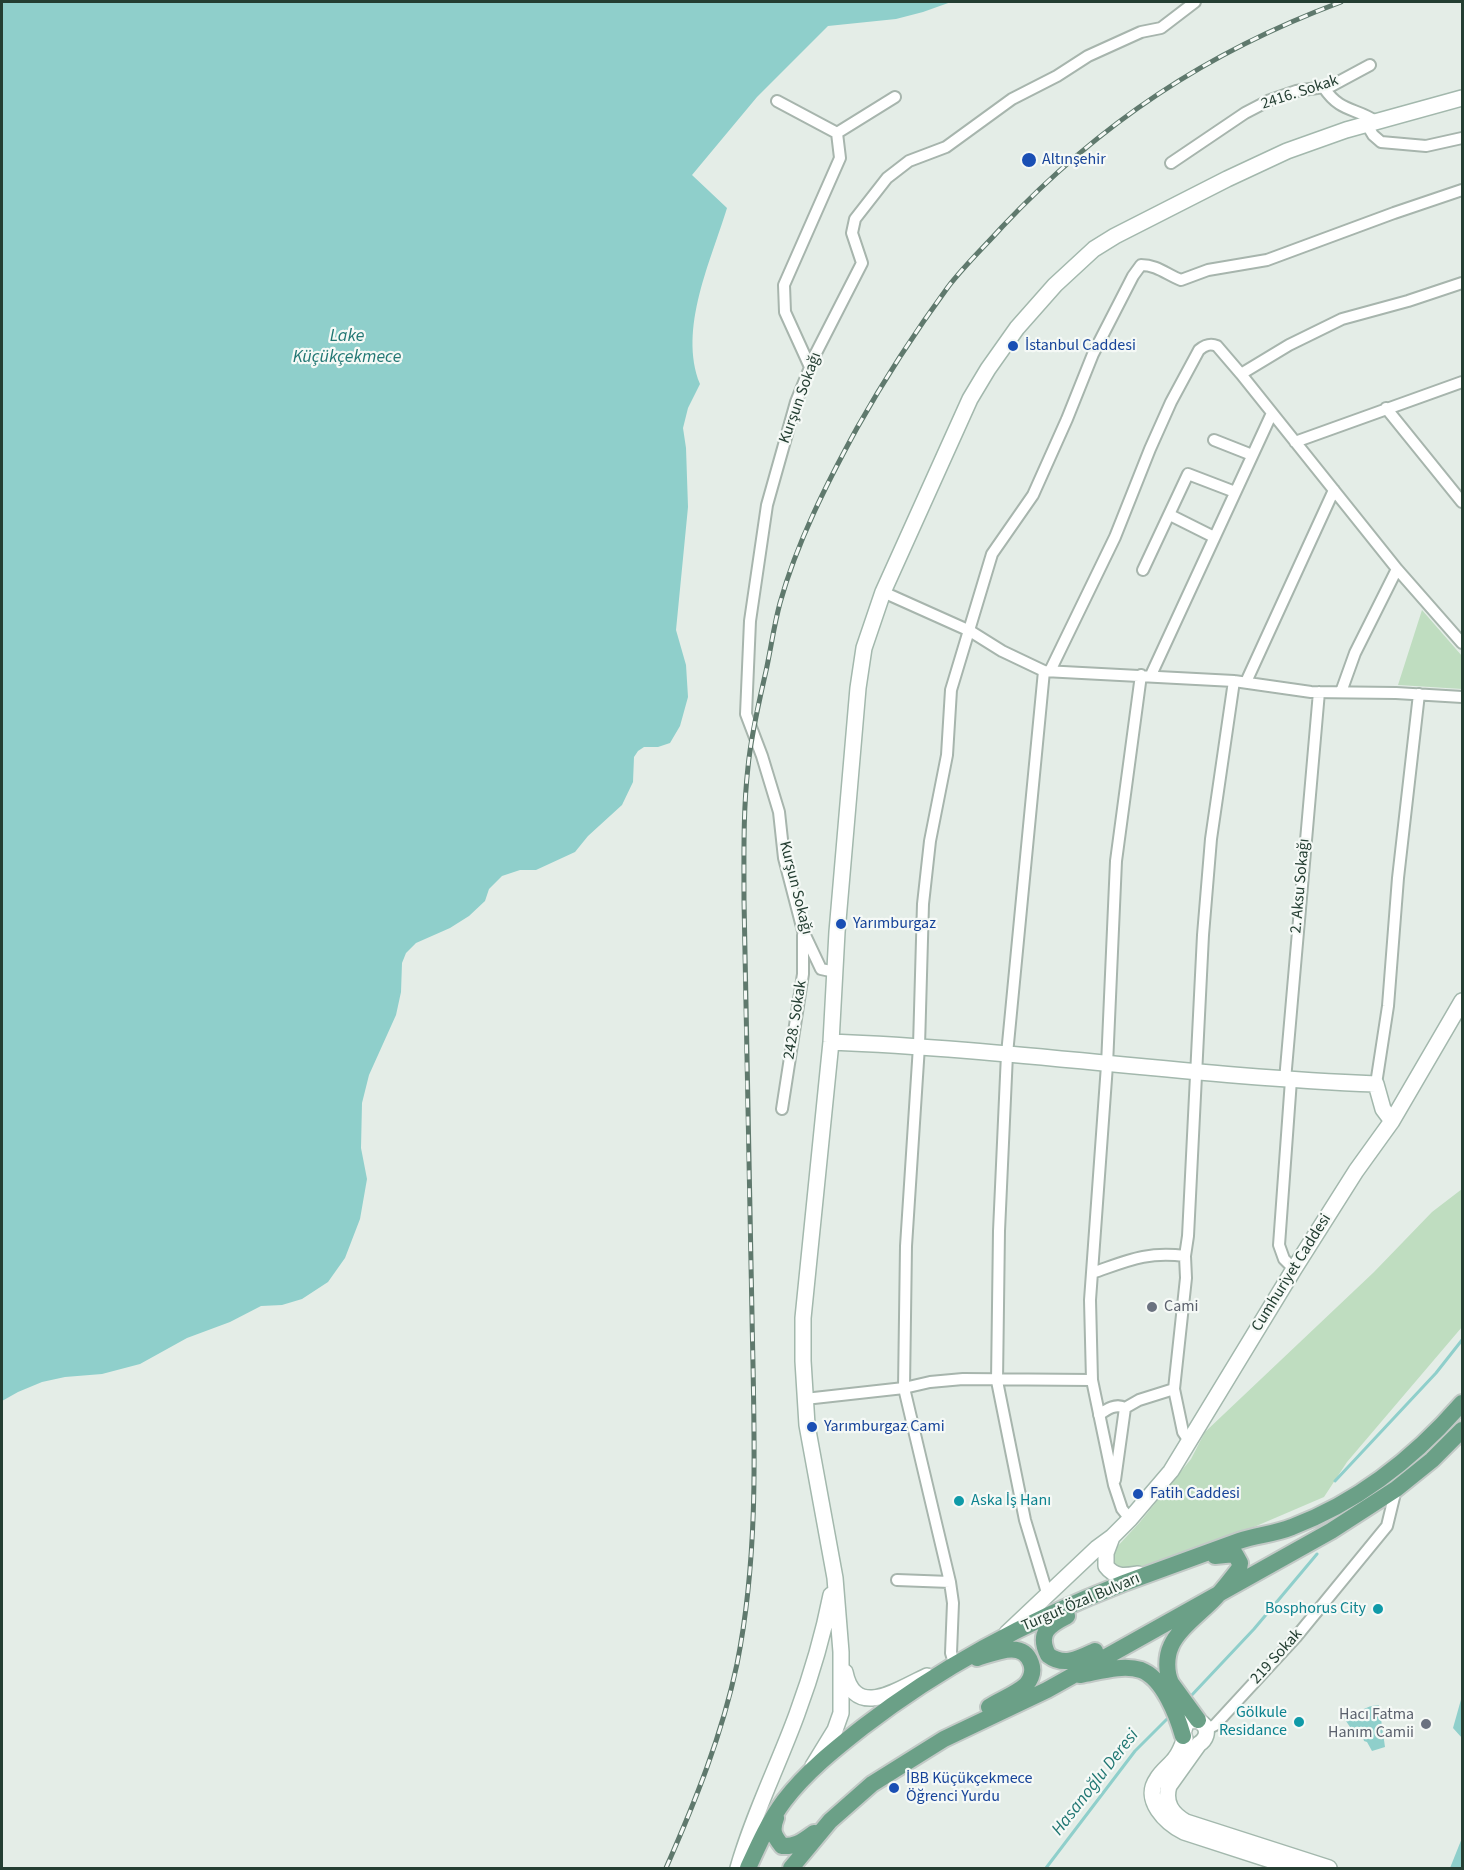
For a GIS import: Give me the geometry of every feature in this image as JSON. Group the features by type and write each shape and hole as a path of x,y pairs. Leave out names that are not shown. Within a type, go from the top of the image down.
{"main road":[{"name":"Turgut Özal Bulvarı","path":"748,1869 784,1801 824,1758 878,1716 954,1663 1029,1623 1122,1584 1242,1540 1290,1528 1318,1515 1358,1493 1404,1460 1419,1448 1462,1403"},
{"path":"944,1739 1047,1690 1331,1531 1396,1489 1432,1460 1462,1430"},
{"path":"1159,1571 1235,1554 1240,1563 1239,1569 1216,1597 1177,1636 1170,1647 1168,1677 1203,1725"},
{"path":"1122,1584 1048,1628 1043,1641 1048,1655 1061,1662 1070,1662 1142,1628 1187,1612"},
{"path":"784,1801 772,1830 782,1846 792,1847 800,1844 830,1821 872,1784 944,1739 982,1710 1023,1688 1032,1675 1031,1660 1019,1649 1008,1649 954,1663"},
{"path":"1070,1677 1121,1669 1141,1670 1150,1675 1164,1693 1189,1740"},
{"path":"796,1865 830,1821"}],"street":[{"name":"Kurşun Sokağı","path":"835,972 821,969 803,931 784,858 779,812 746,714 750,621 767,505 796,402 810,368 862,263 852,233 855,219 887,178 909,161 946,147 1012,99 1057,76 1088,56 1141,32 1161,28 1195,2"},
{"name":"2416. Sokak","path":"1171,163 1245,113 1269,100 1296,91 1324,88 1370,65"},
{"path":"1324,88 1338,105 1368,116 1372,123 1373,135 1382,142 1426,146 1462,138"},
{"path":"837,133 895,97"},
{"path":"806,1778 835,1730 841,1713 841,1652 835,1578 810,1449 804,1399 804,1308 831,1042 860,665 883,592 970,399 982,379 1032,309 1094,249 1227,179 1315,140 1462,98"},
{"path":"777,101 837,133"},
{"path":"810,368 785,312 784,285 840,158 837,133"},
{"path":"841,1652 848,1684 853,1692 865,1699 874,1699 884,1695 954,1663 951,1653 953,1603 950,1582 904,1388 906,1246 919,1046 923,904 930,841 947,755 951,690 992,554 1033,495 1093,354 1133,276 1142,265 1155,265 1167,275 1181,280 1208,270 1267,260 1462,190"},
{"path":"1240,374 1289,345 1342,319 1462,283"},
{"path":"1048,1596 1026,1520 997,1380 999,1231 1007,1054 1047,671 1115,537 1163,421 1199,350 1207,345 1217,346 1397,568 1462,641"},
{"path":"1295,442 1462,382"},
{"path":"1386,408 1462,502"},
{"path":"1130,1519 1122,1509 1114,1485 1092,1380 1090,1300 1107,1065 1116,861 1146,675 1272,413"},
{"path":"1214,440 1252,455"},
{"path":"1143,570 1188,474 1235,492"},
{"path":"1246,682 1334,490"},
{"path":"1170,515 1214,537"},
{"path":"1341,692 1355,653 1397,568"},
{"path":"883,592 969,631 1002,651 1047,671 1234,681 1319,692 1462,697"},
{"path":"1189,1441 1182,1432 1174,1389 1186,1278 1185,1256 1188,1236 1203,935 1211,839 1234,681"},
{"name":"2. Aksu Sokağı","path":"1294,1269 1284,1259 1279,1245 1288,1080 1319,692"},
{"path":"1392,1121 1383,1109 1376,1083 1388,1006 1398,878 1419,694"},
{"name":"2428. Sokak","path":"782,1109 803,974 803,931"},
{"name":"Cumhuriyet Caddesi","path":"1002,1637 1097,1548 1112,1537 1172,1471 1294,1269 1356,1172 1392,1121 1462,1001"},
{"path":"831,1042 919,1046 1288,1080 1376,1083"},
{"path":"1092,1273 1148,1254 1185,1256"},
{"path":"804,1399 904,1388 941,1381 1092,1380"},
{"path":"1125,1408 1139,1400 1174,1389"},
{"path":"1099,1415 1112,1407 1120,1405 1125,1408"},
{"path":"1114,1485 1125,1408"},
{"name":"219 Sokak","path":"1203,1725 1215,1725 1296,1638 1387,1526 1396,1489"},
{"path":"1112,1537 1106,1560 1106,1566 1110,1572 1123,1576 1159,1571"},
{"path":"738,1869 756,1816 797,1715 826,1622 835,1578"},
{"path":"897,1580 950,1582"},
{"path":"1295,1869 1184,1832 1170,1825 1160,1815 1153,1790 1155,1780 1189,1740 1207,1736 1203,1725 1191,1720 1185,1725 1189,1740 1166,1794 1168,1803 1178,1817 1186,1822 1329,1869"}],"green space":[{"path":"1422,610 1462,656 1462,689 1398,685"},
{"path":"1462,1189 1462,1327 1347,1462 1324,1497 1247,1530 1132,1570 1111,1566 1114,1550 1191,1459 1205,1432 1374,1272 1432,1212"}],"water":[{"name":"Lake Küçükçekmece","path":"2,2 951,2 896,19 828,26 757,97 692,175 727,208 699,295 693,341 694,363 700,384 688,408 683,428 688,507 676,630 686,665 688,697 680,726 670,743 658,747 644,747 638,751 634,757 633,782 622,805 588,836 575,852 536,870 520,870 502,876 489,889 485,901 469,916 450,928 416,943 406,953 402,963 401,992 396,1015 369,1075 362,1103 361,1148 367,1179 360,1219 345,1258 328,1282 302,1299 282,1305 261,1306 230,1322 187,1338 140,1364 102,1374 65,1377 42,1382 2,1401"},
{"path":"1462,1696 1462,1738 1453,1728"},
{"path":"1379,1705 1385,1747 1372,1751 1364,1741 1362,1733 1352,1730 1342,1715"},
{"path":"1462,1838 1462,1868 1450,1868"}],"waterway":[{"name":"Hasanoğlu Deresi","path":"1335,1481 1436,1373 1462,1340"},
{"name":"Hasanoğlu Deresi","path":"1190,1697 1254,1629 1317,1554"},
{"name":"Hasanoğlu Deresi","path":"1046,1868 1135,1751 1169,1717"}],"railway":[{"path":"666,1868 697,1793 724,1717 737,1664 749,1577 754,1446 744,900 745,800 749,755 778,611 787,580 814,513 835,470 889,374 948,287 1002,227 1077,155 1158,94 1245,44 1341,2"}],"place":[{"name":"Altınşehir","path":"1029,160"},
{"name":"İstanbul Caddesi","path":"1013,346"},
{"name":"Yarımburgaz","path":"841,924"},
{"name":"Cami","path":"1152,1307"},
{"name":"Yarımburgaz Cami","path":"812,1427"},
{"name":"Fatih Caddesi","path":"1138,1494"},
{"name":"Aska İş Hanı","path":"959,1501"},
{"name":"Bosphorus City","path":"1378,1609"},
{"name":"Gölkule Residance","path":"1299,1722"},
{"name":"Hacı Fatma Hanım Camii","path":"1426,1724"},
{"name":"İBB Küçükçekmece Öğrenci Yurdu","path":"894,1788"}]}
